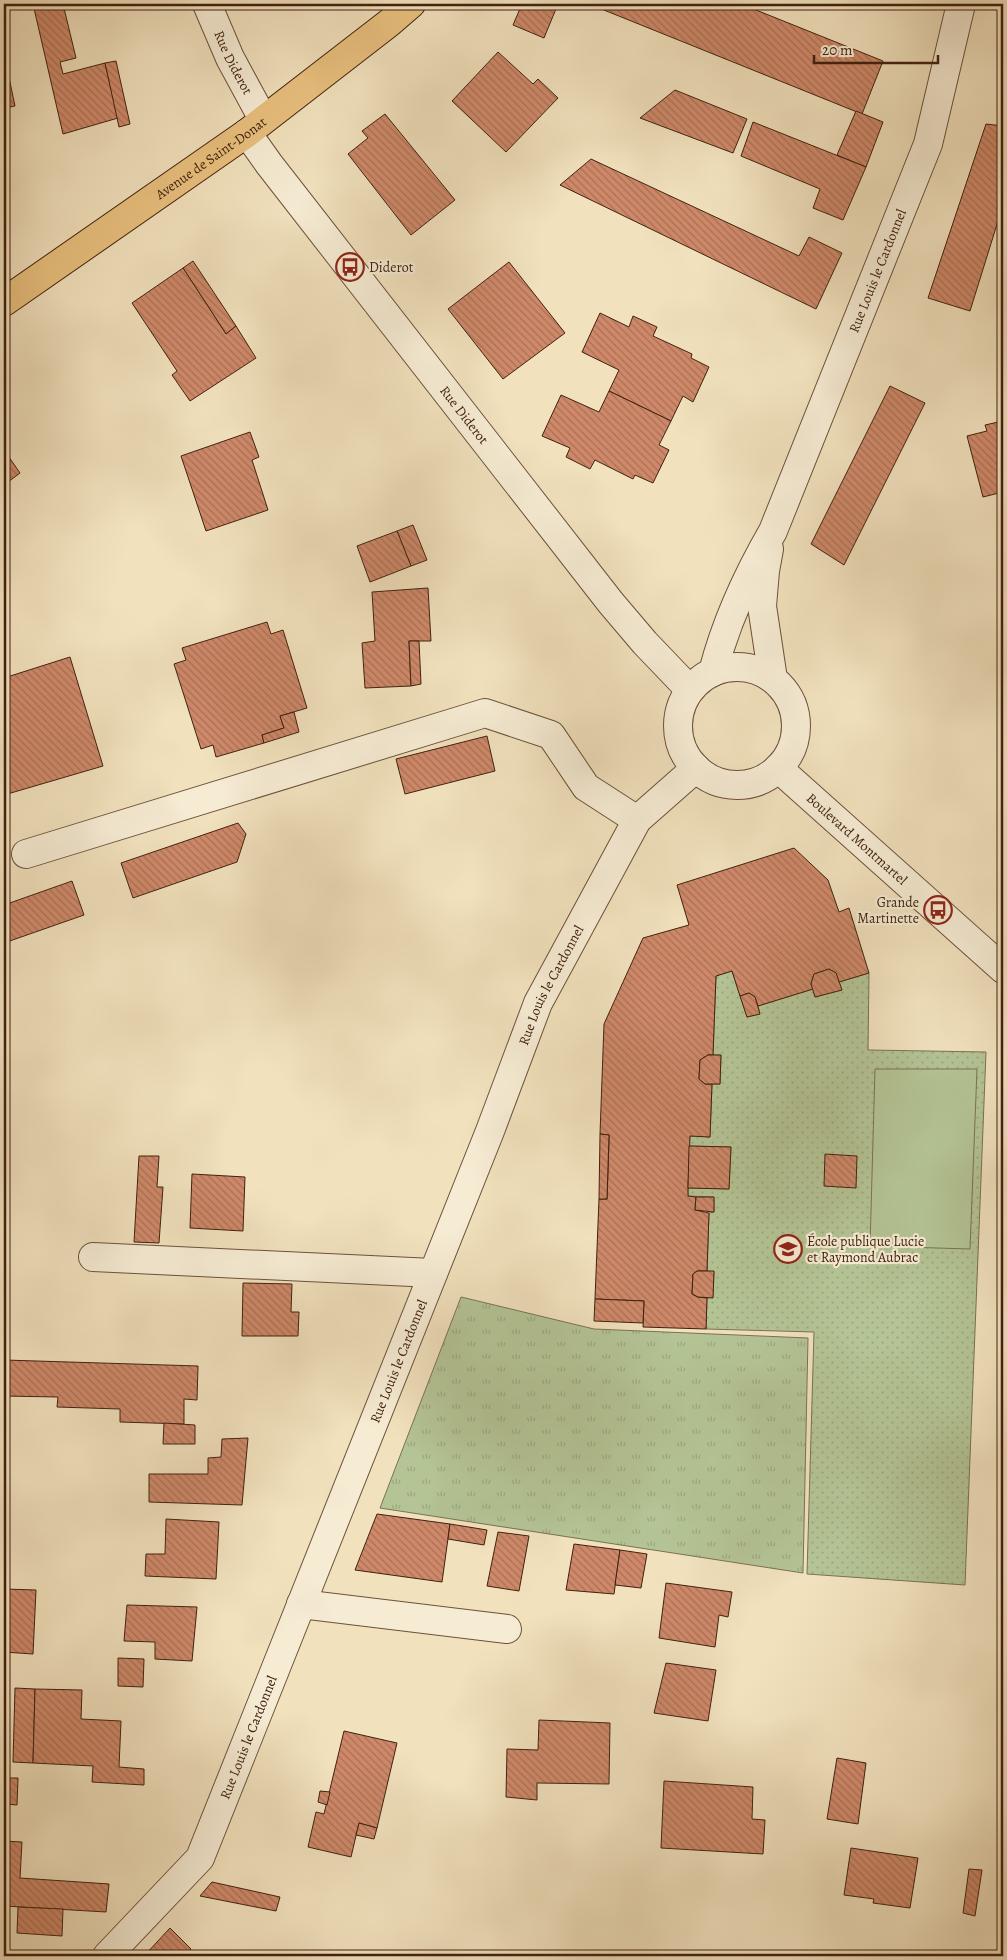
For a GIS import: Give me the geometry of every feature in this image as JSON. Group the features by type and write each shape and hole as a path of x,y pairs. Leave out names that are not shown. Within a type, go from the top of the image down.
{"main road":[{"name":"Avenue de Saint-Donat","path":"4,302 255,126 411,4"}],"street":[{"name":"Rue Diderot","path":"207,4 230,58 269,164 611,603 645,643 690,690"},
{"name":"Rue Louis le Cardonnel","path":"713,672 718,650 735,602 752,567 773,531 928,144 961,4"},
{"name":"Rue Louis le Cardonnel","path":"773,531 765,571 762,606 773,679"},
{"path":"728,667 744,667 759,671 773,679 788,695 795,713 796,733 790,752 778,768 767,777 752,783 738,785 723,783 696,768 686,755 680,739 678,722 682,705 690,690 700,680 713,672 728,667"},
{"path":"26,854 485,712 551,735 586,787 637,820"},
{"name":"Rue Louis le Cardonnel","path":"107,1956 200,1858 433,1273 538,1003 637,820 696,768"},
{"name":"Boulevard Montmartel","path":"778,768 1003,969"},
{"path":"93,1257 433,1273"},
{"path":"301,1604 507,1629"}],"green space":[{"name":"École publique Lucie et Raymond Aubrac","path":"732,971 747,1017 760,1014 758,1006 813,989 815,997 842,990 839,982 869,973 868,1050 986,1052 965,1585 807,1574 814,1332 706,1329 707,1298 713,1297 714,1272 707,1271 709,1213 714,1212 714,1197 688,1196 688,1188 729,1189 731,1147 689,1146 690,1136 710,1137 712,1084 720,1084 721,1055 713,1055 716,976"},
{"path":"875,1069 977,1069 970,1249 870,1246"},
{"path":"461,1297 594,1329 808,1338 803,1573 380,1508"}],"building":[{"path":"33,4 63,4 76,58 60,62 63,74 105,63 118,118 63,134"},
{"path":"522,4 558,4 544,38 513,25"},
{"path":"589,4 741,4 883,61 862,114"},
{"path":"498,52 533,84 538,79 558,98 506,152 452,101"},
{"path":"4,54 15,106 4,108"},
{"path":"116,61 130,124 119,127 105,63"},
{"path":"675,90 747,119 733,153 640,118"},
{"path":"856,111 883,122 866,167 837,155"},
{"path":"385,114 455,200 411,235 348,154 368,138 362,131"},
{"path":"753,122 866,167 843,220 813,208 820,189 741,156"},
{"path":"986,124 1003,126 1003,205 970,311 928,298"},
{"path":"591,159 799,256 809,237 842,253 816,309 560,185"},
{"path":"193,261 236,326 226,334 183,268"},
{"path":"509,262 565,333 503,379 448,309"},
{"path":"183,268 226,334 236,326 256,358 190,401 172,375 177,371 132,303"},
{"path":"600,313 629,327 633,316 657,327 653,336 692,354 691,358 709,367 693,402 683,396 671,421 609,391 619,370 582,352"},
{"path":"890,386 925,403 844,565 811,544"},
{"path":"609,391 671,421 659,445 669,450 653,483 635,475 633,479 595,460 590,469 566,457 570,448 542,436 561,395 599,412"},
{"path":"1003,421 1003,492 983,497 967,436 987,431 985,425"},
{"path":"250,432 259,457 252,460 268,510 206,531 181,456"},
{"path":"4,450 20,473 4,485"},
{"path":"413,525 427,560 411,566 397,531"},
{"path":"397,531 411,566 370,582 357,546"},
{"path":"428,588 431,641 409,641 411,686 365,688 362,643 375,641 372,592"},
{"path":"267,622 271,634 283,630 307,708 280,716 284,728 262,735 264,743 216,757 213,745 201,749 174,664 186,660 182,648"},
{"path":"409,641 419,641 421,684 411,686"},
{"path":"70,657 103,766 4,795 4,678"},
{"path":"294,712 299,732 264,743 262,735 284,728 280,716"},
{"path":"487,736 495,771 405,794 396,759"},
{"path":"238,823 246,834 237,862 133,898 121,863"},
{"path":"794,848 828,880 839,912 849,908 869,973 839,982 836,973 829,969 814,974 811,984 813,989 758,1006 755,997 749,993 740,996 732,971 716,976 713,1055 708,1055 700,1060 699,1079 705,1084 712,1084 710,1137 690,1136 688,1188 688,1196 696,1197 695,1210 709,1213 707,1271 697,1271 693,1274 692,1294 707,1298 706,1329 643,1327 644,1301 595,1299 599,1199 607,1199 609,1141 609,1135 600,1134 604,1024 643,938 689,925 677,885"},
{"path":"72,881 84,915 4,943 4,905"},
{"path":"829,969 836,973 842,990 815,997 811,984 814,974"},
{"path":"749,993 755,997 760,1014 747,1017 740,996"},
{"path":"708,1055 721,1055 720,1084 705,1084 699,1079 700,1060"},
{"path":"600,1134 609,1135 607,1199 599,1199"},
{"path":"689,1146 731,1147 729,1189 688,1188"},
{"path":"825,1154 857,1156 856,1188 824,1186"},
{"path":"139,1156 159,1156 157,1187 163,1187 159,1243 134,1242"},
{"path":"192,1174 245,1177 243,1231 190,1228"},
{"path":"696,1197 714,1197 714,1212 695,1210"},
{"path":"697,1271 714,1271 713,1298 698,1297 692,1294 693,1274"},
{"path":"243,1283 292,1284 291,1312 299,1312 298,1336 242,1336"},
{"path":"595,1299 644,1301 643,1323 594,1321"},
{"path":"4,1360 198,1366 197,1400 184,1399 184,1424 120,1422 120,1409 57,1407 58,1397 4,1396"},
{"path":"164,1423 195,1425 195,1444 163,1444"},
{"path":"248,1438 242,1505 149,1502 149,1474 208,1474 208,1458 221,1457 222,1439"},
{"path":"377,1514 450,1524 442,1582 355,1570"},
{"path":"166,1519 219,1522 216,1579 145,1576 146,1554 165,1554"},
{"path":"450,1524 487,1530 484,1545 448,1539"},
{"path":"498,1532 529,1536 519,1591 487,1586"},
{"path":"574,1544 620,1550 614,1594 566,1590"},
{"path":"620,1550 647,1554 641,1588 615,1585"},
{"path":"666,1583 732,1592 728,1617 719,1615 715,1647 659,1638"},
{"path":"4,1589 36,1590 33,1654 4,1652"},
{"path":"127,1605 197,1607 192,1661 155,1659 155,1642 124,1641"},
{"path":"118,1658 144,1659 143,1687 118,1686"},
{"path":"666,1663 716,1670 708,1721 654,1713"},
{"path":"15,1688 35,1689 33,1763 13,1762"},
{"path":"35,1689 82,1690 81,1719 121,1721 119,1767 144,1769 144,1785 92,1782 93,1766 33,1763"},
{"path":"539,1720 610,1723 609,1784 537,1783 537,1800 506,1797 507,1749 538,1750"},
{"path":"344,1731 397,1743 377,1828 359,1823 351,1857 308,1847 316,1812 324,1814"},
{"path":"837,1758 866,1763 858,1824 827,1819"},
{"path":"4,1778 18,1778 17,1805 4,1804"},
{"path":"664,1781 753,1787 752,1819 765,1820 763,1854 661,1848"},
{"path":"320,1791 330,1792 327,1805 318,1802"},
{"path":"359,1823 377,1828 374,1839 356,1835"},
{"path":"4,1841 22,1842 20,1878 109,1884 106,1912 4,1906"},
{"path":"851,1848 918,1858 910,1908 873,1903 874,1899 844,1895"},
{"path":"969,1869 982,1870 975,1916 963,1913"},
{"path":"212,1882 280,1897 276,1911 200,1896"},
{"path":"18,1907 63,1909 62,1936 17,1933"},
{"path":"170,1928 191,1949 184,1956 144,1956"}],"place":[{"name":"Diderot","path":"350,267"},
{"name":"Grande Martinette","path":"938,910"},
{"name":"École publique Lucie et Raymond Aubrac","path":"788,1249"}]}
